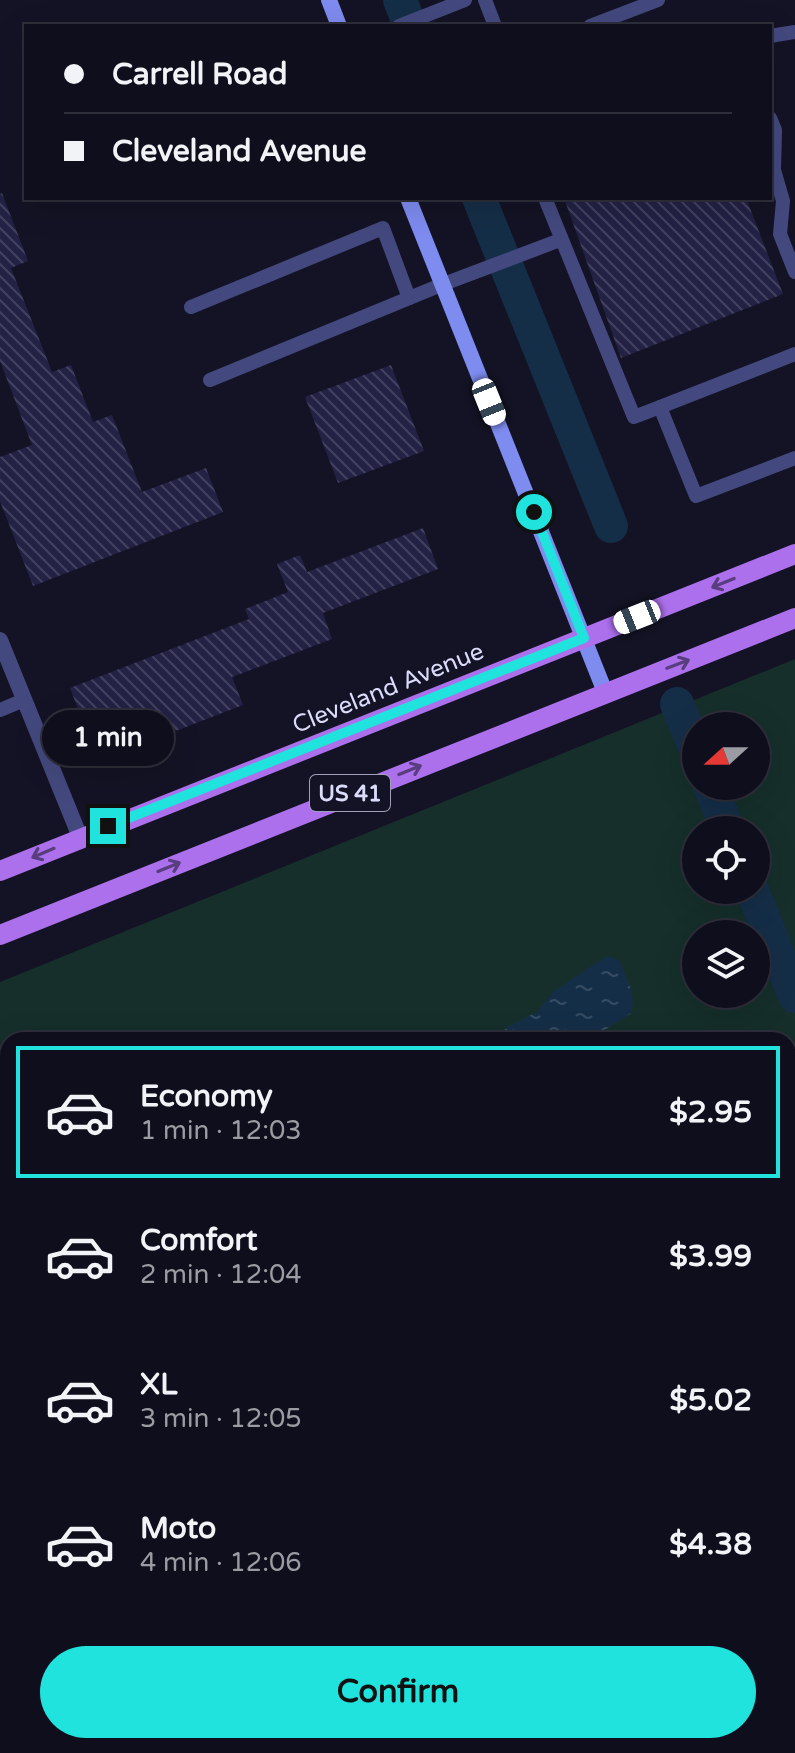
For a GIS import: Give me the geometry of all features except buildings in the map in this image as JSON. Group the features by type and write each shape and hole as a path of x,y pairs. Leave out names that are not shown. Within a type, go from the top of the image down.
{"main road":[{"name":"Cleveland Avenue","path":"0,871 795,554"},
{"name":"US 41","path":"0,935 795,618"}],"street":[{"path":"329,0 338,24"},
{"path":"409,200 605,692"},
{"path":"0,640 80,837"}],"lane":[{"path":"404,24 465,0"},
{"path":"485,0 494,24"},
{"path":"595,24 658,0"},
{"path":"772,36 795,32"},
{"path":"772,123 775,130 774,170 783,201 780,234 795,272"},
{"path":"546,200 634,417 795,354"},
{"path":"191,307 383,228 409,298"},
{"path":"210,380 441,285 560,240"},
{"path":"660,407 696,496 795,458"},
{"path":"0,710 24,700"}],"green space":[{"path":"795,659 795,1032 0,1032 0,982"}],"water":[{"path":"607,956 619,960 632,994 632,1008 630,1014 602,1032 502,1032 537,1012 554,991"}],"waterway":[{"path":"400,0 409,24"},
{"path":"480,200 611,526"},
{"path":"677,704 682,716"},
{"path":"716,800 722,816"},
{"path":"758,904 795,996"}],"route":[{"path":"108,826 584,638 534,512"}]}
